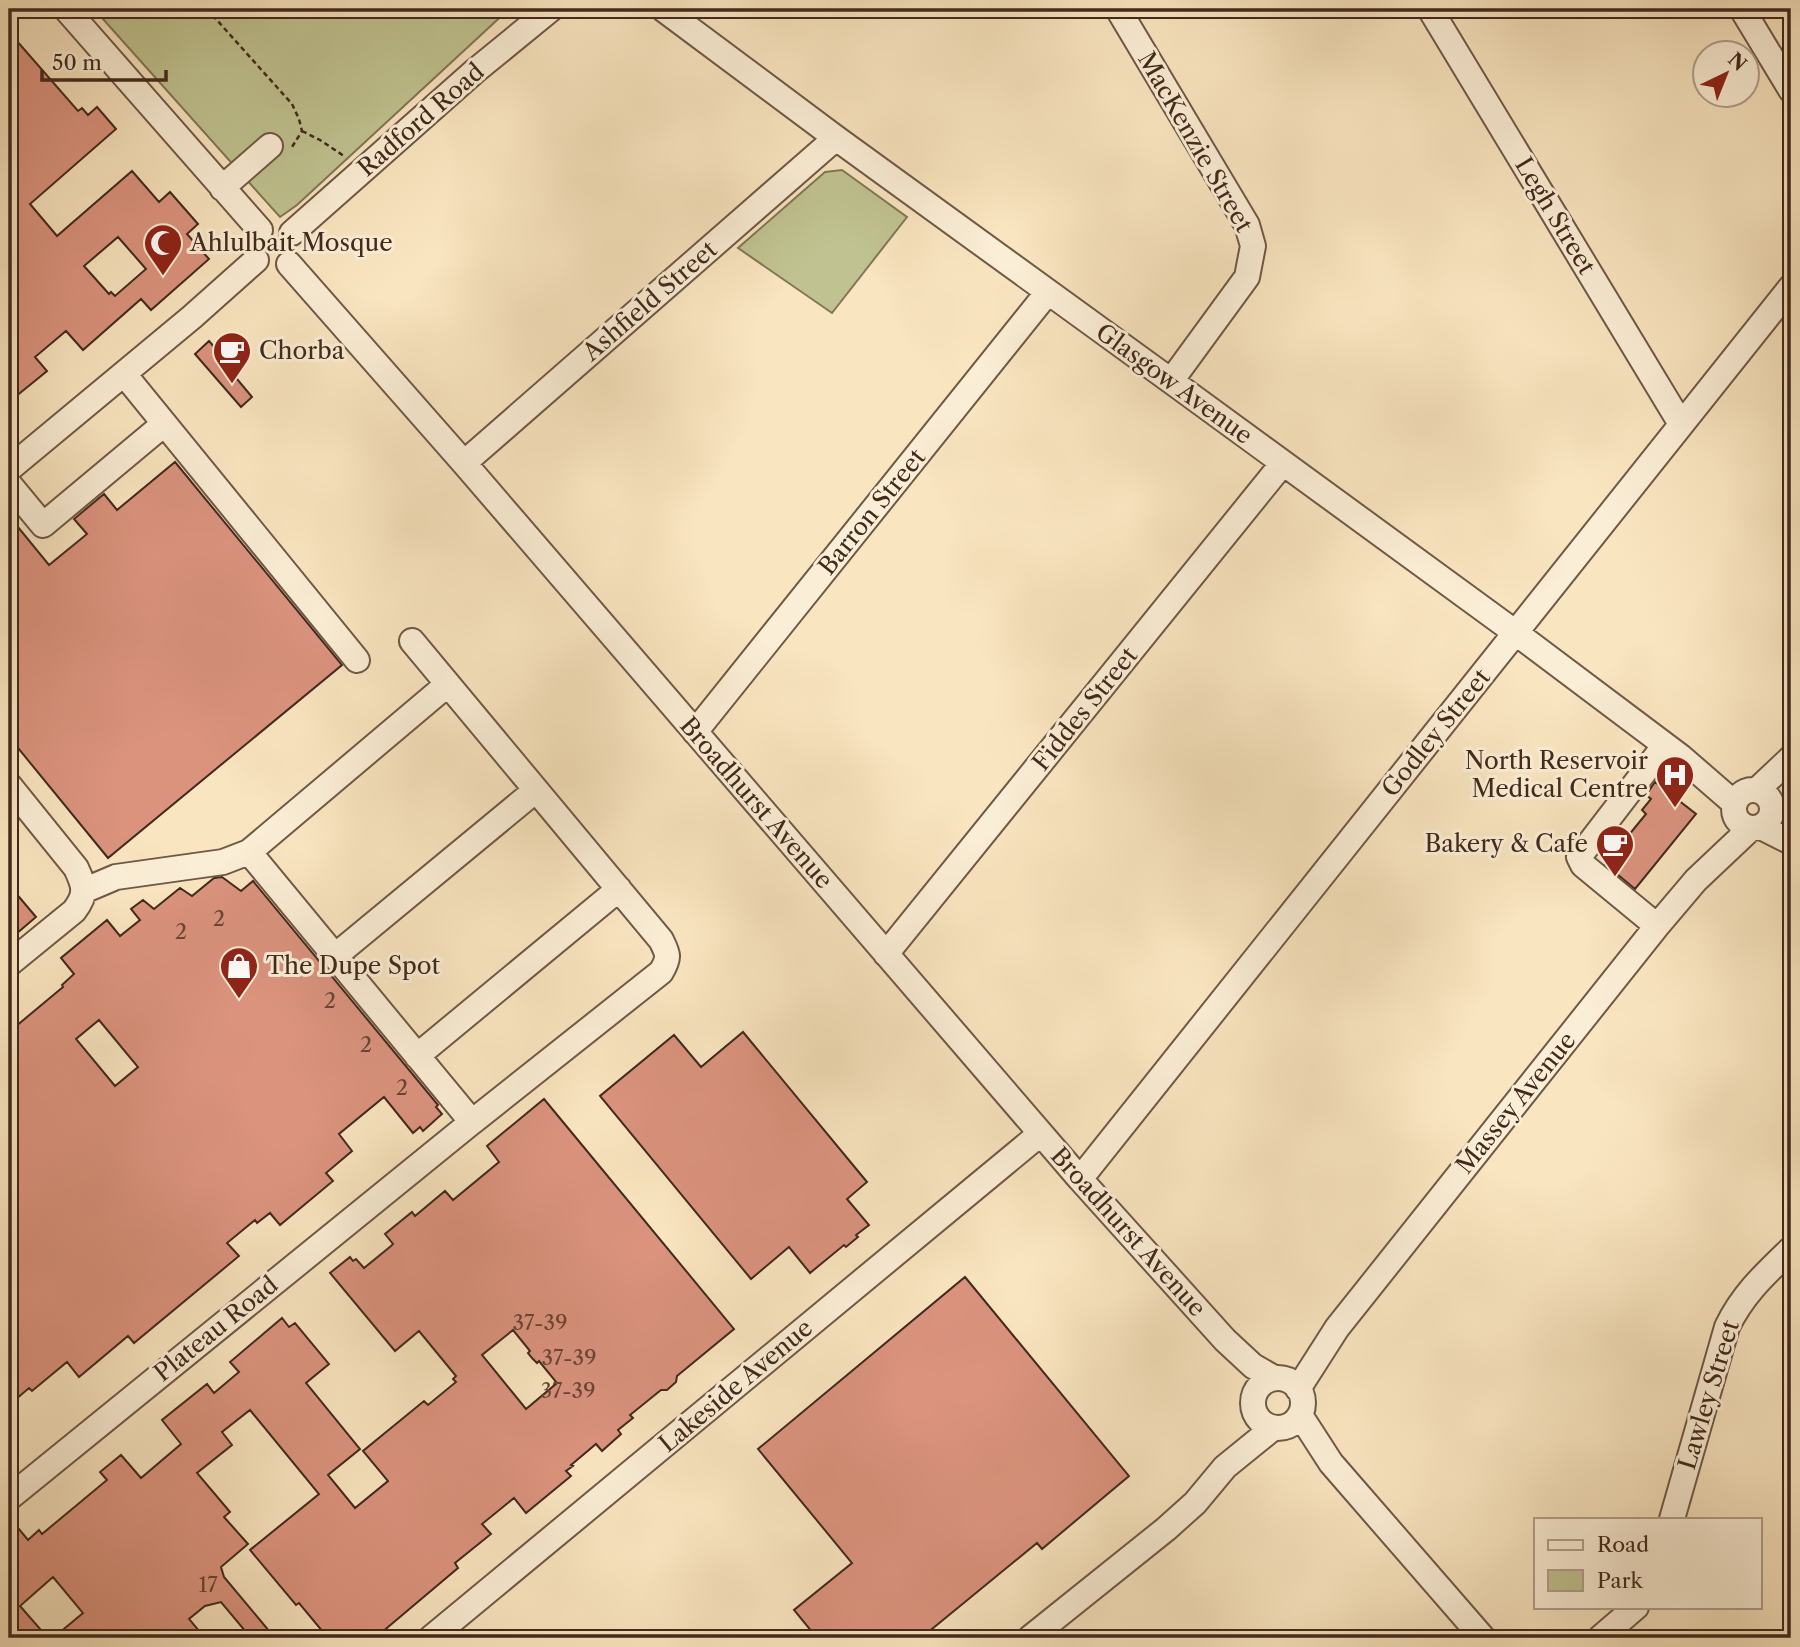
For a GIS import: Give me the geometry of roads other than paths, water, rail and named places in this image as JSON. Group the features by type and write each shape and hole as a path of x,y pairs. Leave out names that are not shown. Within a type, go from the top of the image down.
{"street":[{"path":"66,9 260,230"},
{"name":"Radford Road","path":"292,233 474,71 551,9"},
{"name":"MacKenzie Street","path":"1118,9 1247,225 1254,246 1247,277 1171,380"},
{"name":"Legh Street","path":"1430,9 1681,424"},
{"path":"1742,9 1791,90"},
{"name":"Glasgow Avenue","path":"665,10 1753,809 1791,842"},
{"name":"Ashfield Street","path":"464,464 836,138"},
{"path":"222,188 278,149"},
{"path":"273,225 292,233 296,239 296,253 289,264 275,270 256,260 253,241 260,230 273,225"},
{"path":"164,424 43,524 11,467 192,317 256,260"},
{"name":"Broadhurst Avenue","path":"289,264 1080,1180 1225,1340 1253,1366 1284,1382"},
{"name":"Godley Street","path":"1080,1180 1791,287"},
{"name":"Barron Street","path":"695,732 1048,292"},
{"path":"124,374 357,660"},
{"name":"Fiddes Street","path":"886,954 1283,463"},
{"path":"412,641 619,890 417,1056"},
{"path":"83,891 116,877 223,862 249,852 448,684"},
{"path":"1657,926 1583,865 1579,857 1673,751"},
{"name":"Massey Avenue","path":"1030,1638 1195,1503 1273,1417 1259,1386 1266,1381 1284,1382 1336,1328 1791,760"},
{"path":"9,785 76,868 83,882 82,900 74,911 9,964"},
{"path":"335,956 536,790"},
{"name":"Glasgow Avenue","path":"1753,809 1791,830"},
{"path":"249,852 472,1122"},
{"name":"Plateau Road","path":"9,1498 424,1160 661,972 667,963 668,953 661,940 619,890"},
{"name":"Lakeside Avenue","path":"431,1638 1040,1134"},
{"name":"Lawley Street","path":"1672,1518 1727,1327 1736,1308 1755,1284 1791,1249"},
{"name":"Broadhurst Avenue","path":"1225,1340 1273,1417 1331,1463 1483,1638"},
{"path":"1273,1417 1303,1402 1284,1382"},
{"path":"1600,1638 1635,1608"}],"place":[{"name":"Ahlulbait Mosque","path":"163,277"},
{"name":"Chorba","path":"232,385"},
{"name":"North Reservoir Medical Centre","path":"1675,809"},
{"name":"Bakery & Cafe","path":"1615,878"},
{"name":"The Dupe Spot","path":"239,1000"}]}
